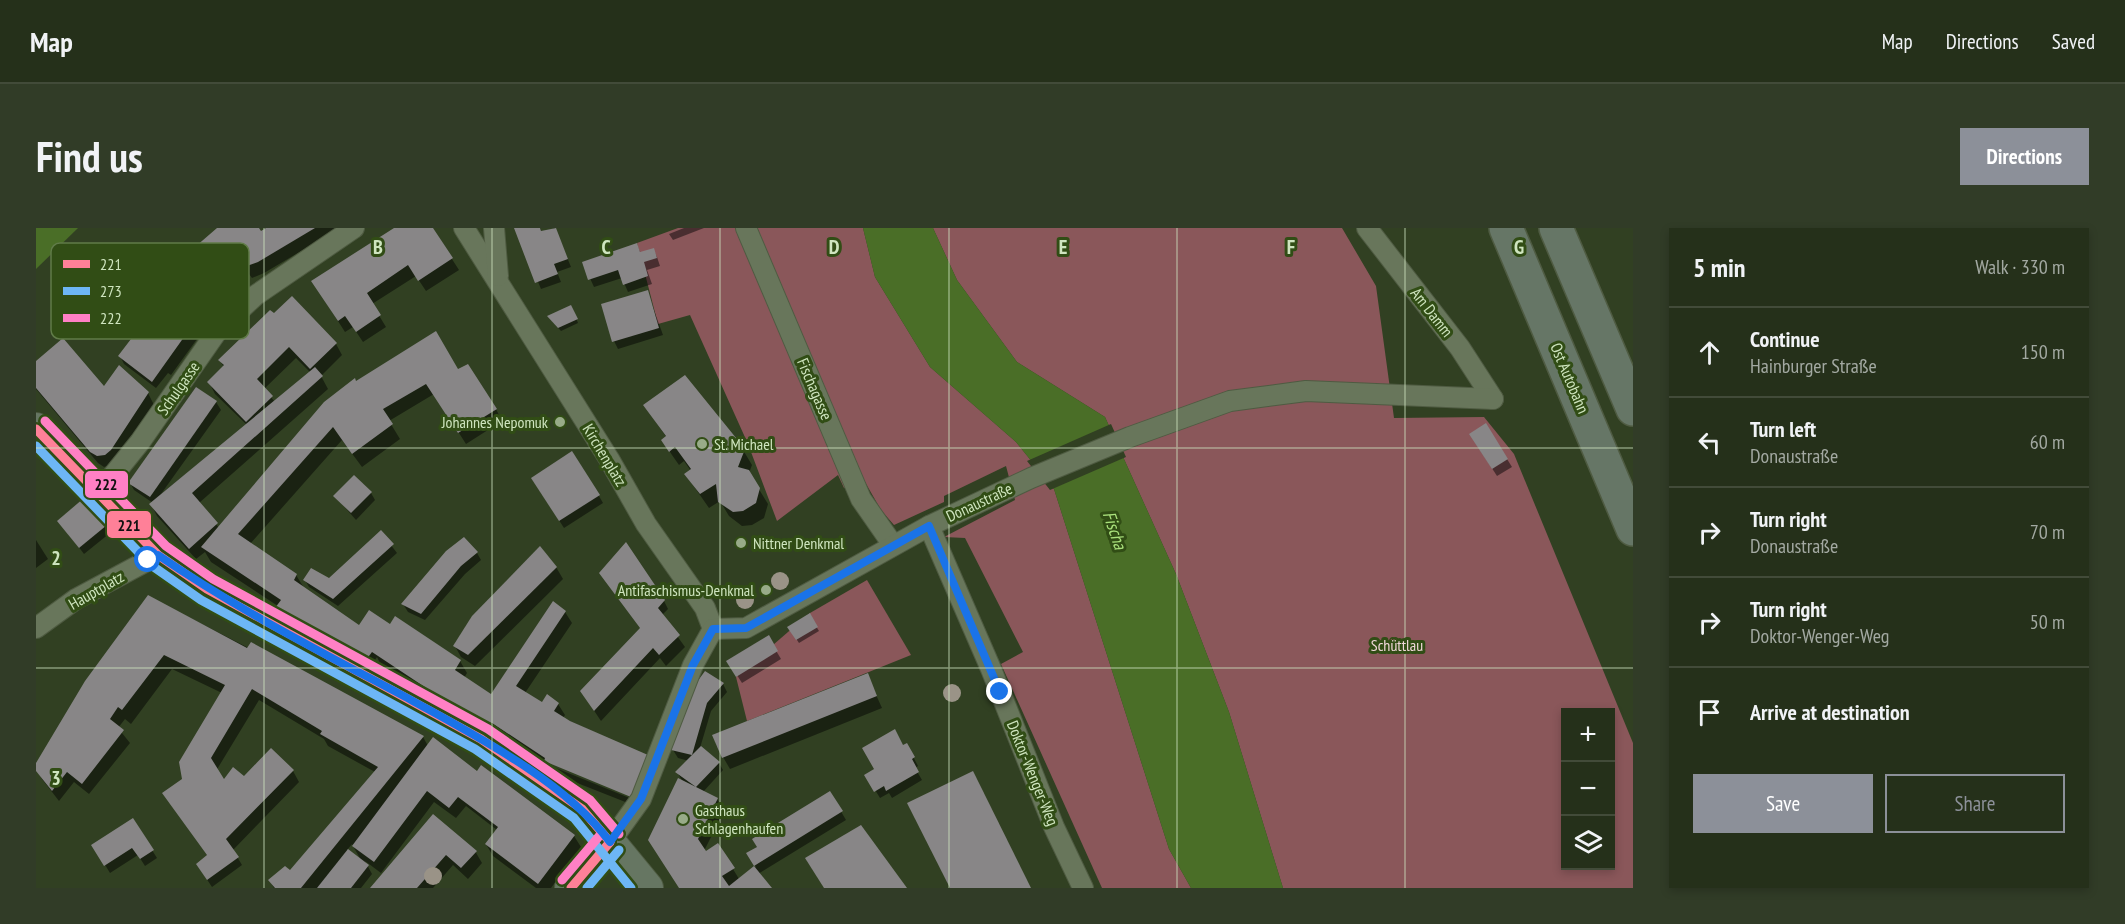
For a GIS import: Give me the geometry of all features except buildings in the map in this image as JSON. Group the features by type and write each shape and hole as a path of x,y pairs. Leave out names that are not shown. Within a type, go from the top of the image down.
{"highway":[{"name":"Ost Autobahn","path":"1506,228 1633,530"},
{"path":"1556,228 1633,409"}],"main road":[{"path":"36,429 158,555 207,589 481,739 582,809 647,888"},
{"path":"571,888 610,842"}],"street":[{"name":"Schulgasse","path":"249,301 354,228"},
{"name":"Kirchenplatz","path":"464,228 499,279 609,459 645,524 705,608 713,629"},
{"name":"Kirchenplatz","path":"494,228 499,279"},
{"name":"Fischagasse","path":"746,228 861,499 893,545"},
{"name":"Am Damm","path":"1367,228 1460,348 1493,399"},
{"name":"Schulgasse","path":"99,494 140,442 212,339"},
{"name":"Donaustraße","path":"713,629 746,628 929,526 1031,478 1130,436 1230,401 1306,391 1493,399"},
{"name":"Doktor-Wenger-Weg","path":"929,526 991,669 1054,827 1083,888"},
{"name":"Hauptplatz","path":"36,628 76,599 158,555"},
{"path":"610,842 641,799 693,665 713,629"}],"green space":[{"path":"678,228 863,228 875,277 930,367 1016,442 1054,489 1169,849 1191,888 1102,888 1001,664 1023,652 965,538 944,537 1015,500 1006,466 944,496 944,502 894,525 881,510 865,482 844,488 838,475 777,521 748,444 690,315 658,324 637,243"},
{"name":"Schüttlau","path":"933,228 1342,228 1376,286 1394,418 1484,417 1514,454 1633,743 1633,888 1283,888 1229,712 1176,574 1105,417 1017,362 957,280"},
{"path":"867,580 911,655 747,721 736,677 810,613"}],"water":[{"path":"36,228 78,228 63,243 51,243 51,254 36,269"},
{"name":"Fischa","path":"863,228 933,228 957,280 1017,362 1105,417 1176,574 1229,712 1283,888 1191,888 1169,849 1054,489 1016,442 930,367 875,277"}],"pier":[{"path":"1111,424 1126,457 1050,490 1027,461"}],"transit line":[{"name":"222","path":"45,421 166,546 213,579 488,729 590,800 619,834"},
{"name":"221","path":"36,429 158,555 207,589 481,739 582,809 610,842"},
{"name":"273","path":"36,446 151,565 201,600 475,749 574,818 631,888"},
{"name":"222","path":"562,880 601,834"},
{"name":"221","path":"571,888 610,842"},
{"name":"273","path":"587,888 619,850"}],"place":[{"name":"Johannes Nepomuk","path":"560,422"},
{"name":"St. Michael","path":"702,444"},
{"name":"Nittner Denkmal","path":"741,543"},
{"name":"Antifaschismus-Denkmal","path":"766,590"},
{"name":"Gasthaus Schlagenhaufen","path":"683,819"}],"route":[{"path":"148,560 158,555 207,589 481,739 582,809 610,842 641,799 693,665 713,629 746,628 929,526 1000,692"}]}
